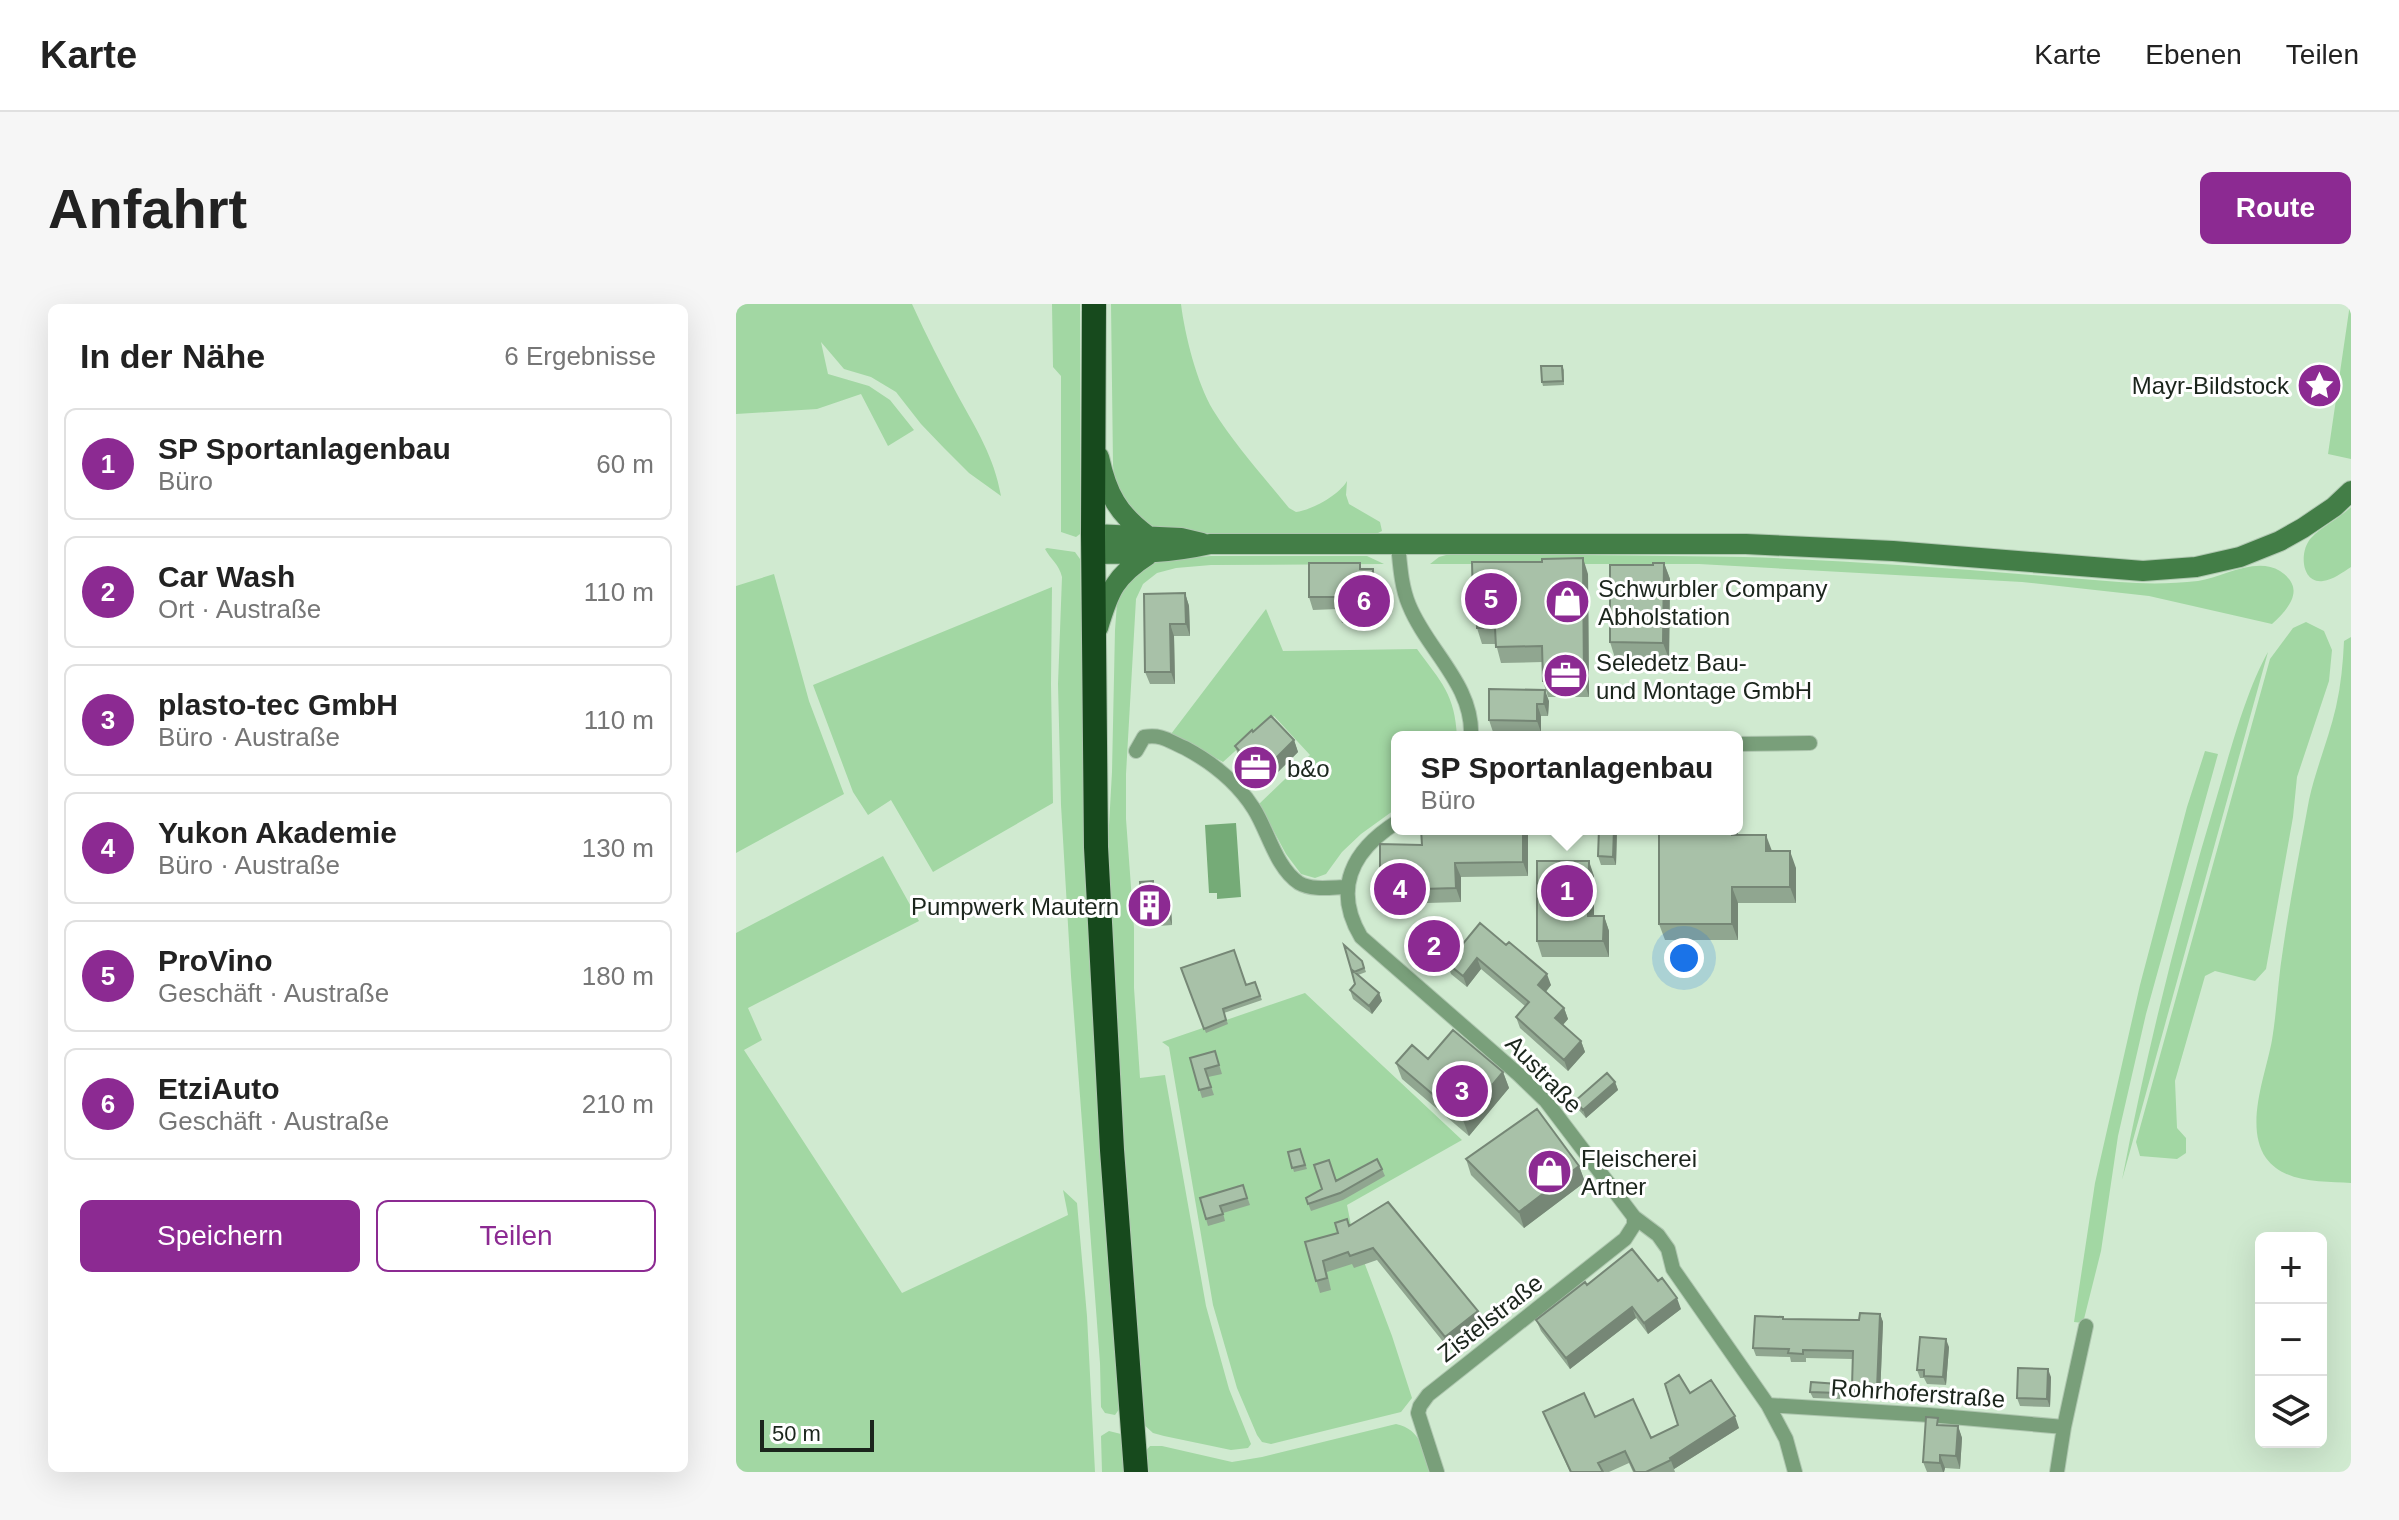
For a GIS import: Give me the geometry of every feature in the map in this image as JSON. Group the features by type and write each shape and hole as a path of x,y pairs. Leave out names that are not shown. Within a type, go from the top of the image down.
{"highway":[{"path":"1094,304 1096,847 1112,1150 1136,1472"}],"main road":[{"path":"1094,429 1103,475 1115,506 1148,545"},
{"path":"1093,544 1148,545 1181,538 1210,544 1746,544 1893,551 2143,571 2196,567 2240,557 2303,528 2351,491"},
{"path":"1094,643 1115,583 1148,545"}],"street":[{"path":"1398,544 1409,605 1459,687 1470,712 1471,731"},
{"path":"1136,751 1141,739 1158,735 1223,772 1256,811 1285,869 1296,881 1307,886 1348,887 1353,865 1360,855 1391,827"},
{"path":"1743,744 1810,743"},
{"name":"Austraße","path":"1348,887 1351,921 1361,937 1546,1101 1634,1217 1658,1235 1668,1249 1673,1269 1768,1405 1786,1439 1795,1472"},
{"name":"Zistelstraße","path":"1437,1472 1418,1413 1428,1395 1625,1239 1634,1225 1634,1217"},
{"path":"2057,1472 2086,1326"},
{"name":"Rohrhoferstraße","path":"1768,1405 2064,1427"}],"shaded area":[{"path":"736,304 912,304 984,443 1001,496 969,473 921,424 896,392 871,377 844,369 821,342 828,374 869,386 890,400 914,430 888,446 861,394 817,409 736,414"},
{"path":"1052,304 1080,304 1080,534 1076,537 1061,532 1061,376 1053,367"},
{"path":"1111,304 1181,304 1192,359 1213,410 1289,508 1296,512 1317,505 1347,481 1349,504 1380,522 1382,531 1192,533 1155,527 1135,518 1115,485"},
{"path":"2351,304 2351,459 2328,454"},
{"path":"2351,507 2351,567 2330,579 2316,581 2304,566 2307,544 2315,534"},
{"path":"1047,548 1075,552 1080,559 1086,847 1120,1408 1115,1415 1105,1413 1101,1407 1061,805 1058,684 1062,577"},
{"path":"1453,553 1791,559 2149,583 2198,581 2261,566 2280,571 2288,578 2294,592 2289,605 2272,624 2149,596 2022,582 1699,564 1430,564 1439,557"},
{"path":"1211,556 1367,556 1384,564 1176,568 1157,573 1143,584 1136,599 1126,819 1140,1078 1165,1075 1206,1306 1229,1389 1251,1444 1248,1448 1231,1450 1153,1433 1141,1422 1113,986 1108,843 1115,630 1122,586 1146,565 1161,560"},
{"path":"774,574 809,701 844,794 736,853 736,586"},
{"path":"1052,587 1053,803 933,872 891,800 868,815 853,792 813,685"},
{"path":"1266,609 1283,651 1417,649 1450,699 1457,731 1391,731 1391,812 1342,852 1326,874 1315,878 1301,874 1286,854 1259,804 1310,755 1274,716 1223,762 1171,734"},
{"path":"2306,622 2324,631 2332,650 2329,681 2297,777 2293,817 2266,969 2255,981 2215,971 2205,976 2175,1081 2177,1128 2186,1138 2186,1153 2177,1159 2140,1156 2136,1142 2270,659 2293,628"},
{"path":"2351,637 2351,1183 2306,1180 2284,1173 2274,1166 2260,1145 2257,1116 2272,1040 2281,960 2309,800 2336,707 2344,641"},
{"path":"2268,652 2122,1180 2153,1035 2190,891 2239,722"},
{"path":"2205,751 2218,754 2146,1014 2118,1136 2101,1251 2083,1323 2074,1322 2095,1183 2140,985"},
{"path":"1236,823 1241,897 1217,899 1217,893 1209,893 1205,825"},
{"path":"883,856 919,921 748,1008 762,1040 744,1050 902,1293 1068,1215 1063,1190 1077,1203 1087,1316 1095,1472 736,1472 736,933"},
{"path":"1305,993 1462,1140 1347,1205 1352,1230 1412,1398 1401,1412 1271,1444 1262,1442 1257,1435 1237,1388 1213,1305 1169,1047 1162,1042"},
{"path":"1396,1424 1416,1436 1430,1472 1146,1472 1144,1453 1150,1446 1232,1462"},
{"path":"1109,1431 1121,1434 1126,1472 1102,1472 1101,1436"}],"building":[{"path":"1541,366 1562,366 1563,381 1542,382"},
{"path":"1583,558 1584,681 1543,681 1542,646 1496,647 1495,628 1477,628 1472,562 1542,562 1542,559"},
{"path":"1309,563 1360,563 1360,569 1373,569 1373,611 1338,611 1338,597 1309,597"},
{"path":"1664,563 1663,643 1610,642 1610,565"},
{"path":"1185,593 1186,624 1170,624 1171,672 1145,672 1144,594"},
{"path":"1489,689 1545,690 1544,704 1537,704 1537,721 1489,720"},
{"path":"1271,716 1294,740 1260,774 1235,746"},
{"path":"1421,835 1523,835 1523,862 1455,863 1456,888 1422,889 1422,885 1380,884 1380,844 1422,845"},
{"path":"1599,835 1614,835 1613,857 1598,856"},
{"path":"1659,835 1766,835 1766,851 1790,851 1790,887 1732,887 1732,924 1659,924"},
{"path":"1537,861 1589,861 1588,916 1604,916 1603,941 1537,941"},
{"name":"Pumpwerk Mautern","path":"1153,881 1154,901 1168,900 1169,917 1142,919 1140,882"},
{"path":"1438,919 1449,928 1425,956 1415,947"},
{"path":"1480,923 1506,945 1509,942 1547,974 1538,985 1564,1008 1555,1018 1581,1041 1564,1060 1516,1017 1529,1002 1477,958 1463,976 1447,963"},
{"path":"1344,945 1362,961 1364,968 1354,972 1351,969"},
{"path":"1234,950 1246,985 1255,982 1260,996 1223,1009 1226,1020 1204,1029 1181,968"},
{"path":"1351,969 1379,993 1369,1006 1350,990 1355,984"},
{"path":"1453,1030 1503,1072 1463,1120 1396,1063 1412,1045 1428,1059"},
{"path":"1215,1051 1219,1065 1205,1069 1211,1087 1199,1090 1190,1058"},
{"path":"1607,1073 1615,1082 1583,1110 1575,1101"},
{"path":"1537,1109 1579,1166 1519,1212 1466,1159"},
{"path":"1300,1149 1305,1165 1292,1168 1288,1152"},
{"path":"1377,1159 1382,1169 1340,1193 1308,1204 1306,1198 1322,1189 1314,1165 1329,1160 1336,1181"},
{"path":"1243,1185 1247,1198 1220,1206 1223,1214 1206,1219 1200,1198"},
{"path":"1388,1202 1478,1311 1445,1337 1373,1248 1350,1256 1348,1252 1323,1261 1327,1278 1316,1281 1305,1242 1338,1233 1335,1223 1347,1219 1349,1226"},
{"path":"1632,1249 1658,1281 1662,1278 1677,1298 1644,1323 1632,1307 1566,1358 1536,1320"},
{"path":"1860,1313 1880,1314 1877,1389 1852,1387 1853,1351 1803,1350 1803,1354 1788,1353 1789,1349 1753,1348 1755,1316 1859,1320"},
{"path":"1920,1337 1946,1339 1943,1377 1924,1376 1924,1370 1917,1370"},
{"path":"2018,1368 2048,1369 2047,1399 2017,1398"},
{"path":"1679,1375 1690,1393 1711,1380 1735,1416 1671,1460 1646,1472 1635,1472 1625,1451 1598,1463 1603,1472 1571,1472 1543,1412 1584,1393 1595,1417 1633,1399 1651,1438 1678,1425 1665,1384"},
{"path":"1811,1382 1838,1384 1838,1393 1810,1392"},
{"path":"1926,1417 1938,1418 1937,1425 1958,1426 1956,1456 1940,1455 1940,1463 1923,1462"}],"place":[{"name":"Mayr-Bildstock","path":"2320,385"},
{"name":"ProVino","path":"1491,599"},
{"name":"EtziAuto","path":"1364,601"},
{"name":"Schwurbler Company Abholstation","path":"1567,602"},
{"name":"Seledetz Bau- und Montage GmbH","path":"1565,676"},
{"name":"b&o","path":"1256,768"},
{"name":"Yukon Akademie","path":"1400,889"},
{"name":"SP Sportanlagenbau","path":"1567,891"},
{"name":"Pumpwerk Mautern","path":"1150,906"},
{"name":"Car Wash","path":"1434,946"},
{"name":"plasto-tec GmbH","path":"1462,1091"},
{"name":"Fleischerei Artner","path":"1550,1172"}]}
